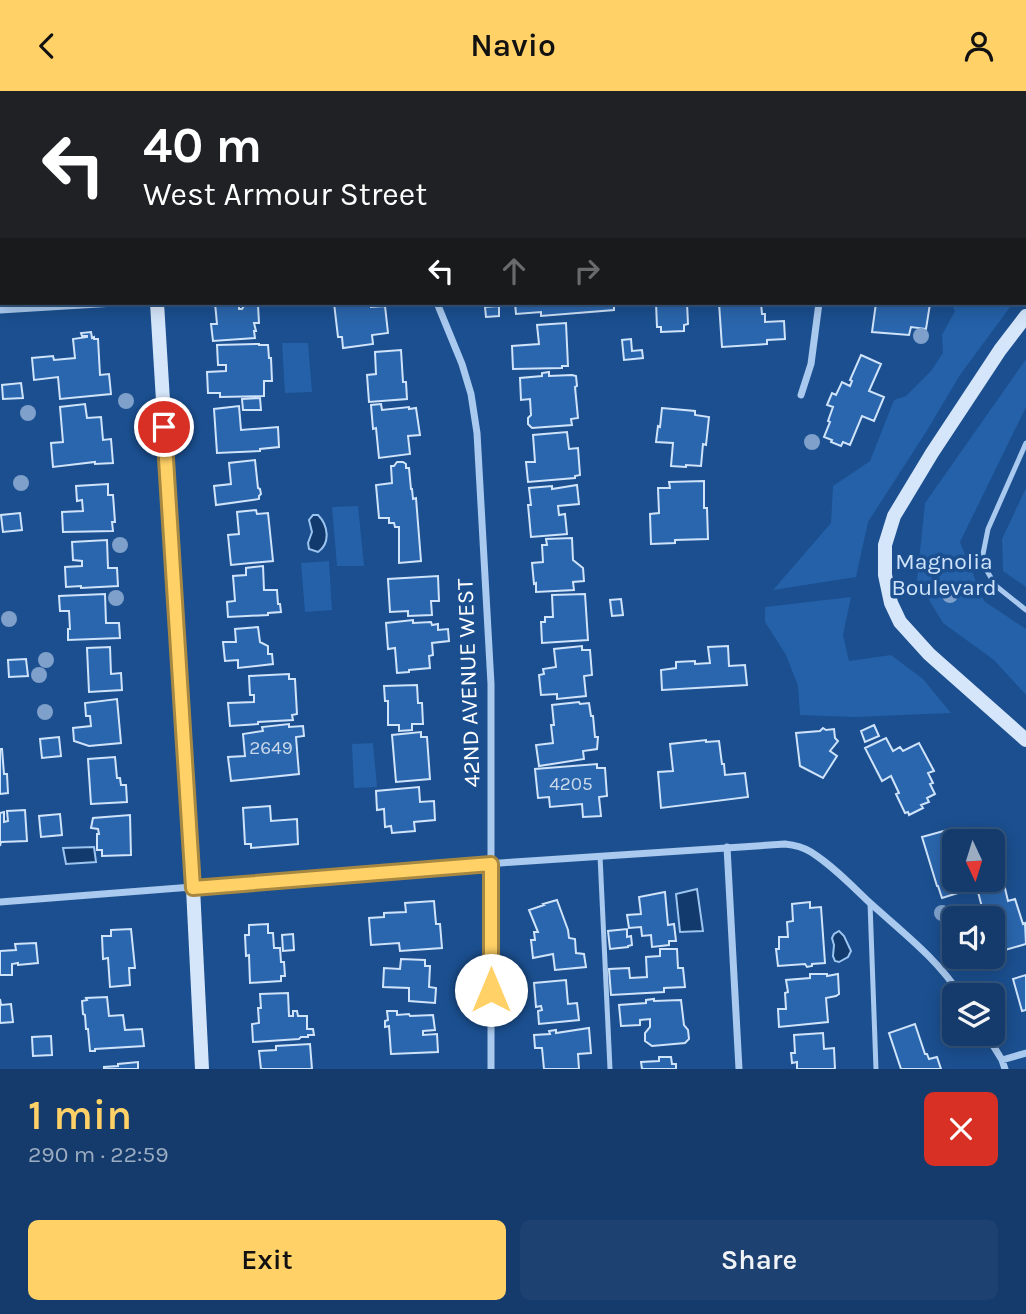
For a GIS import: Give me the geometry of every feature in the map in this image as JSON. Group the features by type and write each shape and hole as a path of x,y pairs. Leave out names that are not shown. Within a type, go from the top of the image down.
{"street":[{"path":"0,310 52,305"},
{"path":"156,305 202,1069"},
{"name":"42ND AVENUE WEST","path":"438,305 462,364 471,394 477,433 491,684 491,1069"},
{"path":"802,395 811,364 819,305"},
{"path":"1026,316 1000,350 932,453 894,516 885,545 885,575 891,603 900,622 929,655 1026,740"},
{"path":"0,902 785,844 810,851 831,867 921,949 952,983"},
{"path":"727,847 739,1069"},
{"path":"993,1046 1005,1069"},
{"path":"1002,1060 1026,1053"}],"lane":[{"path":"1026,443 988,529 983,554 996,586 1026,610"},
{"path":"600,856 610,1069"},
{"path":"870,903 876,1069"}],"green space":[{"name":"Magnolia Boulevard","path":"952,305 1012,305 960,375 868,522 856,577 773,590 831,523 833,486 870,461 894,400 906,396 931,371 943,353 942,335 955,311"},
{"path":"282,343 308,343 312,392 285,393"},
{"name":"Magnolia Boulevard","path":"1026,359 1026,407 960,542 984,601 1026,629 1026,695 994,660 943,623 917,580 925,503"},
{"name":"Magnolia Boulevard","path":"1026,488 1026,587 1003,571 1002,539"},
{"path":"358,506 364,566 337,566 332,507"},
{"path":"329,561 332,610 305,612 301,563"},
{"name":"Magnolia Boulevard","path":"851,597 843,635 849,661 891,655 923,679 951,713 854,717 800,715 798,686 786,655 765,622 765,607"},
{"path":"373,743 377,787 354,788 352,744"}],"shaded area":[{"path":"313,515 318,515 321,519 327,534 325,544 318,552 309,549 308,543 312,532 309,520"},
{"path":"94,847 96,862 66,864 63,848"},
{"path":"697,889 703,931 680,932 676,894"},
{"path":"839,931 851,951 848,957 839,962 835,961 833,956 832,938"}],"building":[{"path":"215,305 239,305 239,309 242,309 244,305 258,305 259,323 254,323 255,338 213,341 211,324 217,324"},
{"path":"334,305 385,306 388,333 372,335 373,344 343,348 342,337 338,337"},
{"path":"515,305 614,305 614,310 541,316 541,312 516,314"},
{"path":"656,305 687,305 688,324 684,325 684,331 661,332 661,327 657,327"},
{"path":"719,305 761,305 765,322 784,321 785,339 767,340 767,344 722,347"},
{"path":"876,305 930,305 926,329 911,327 909,335 872,332"},
{"path":"499,306 499,316 486,317 485,307"},
{"path":"566,323 568,366 513,369 512,346 539,344 537,325"},
{"path":"91,332 92,338 98,339 100,375 109,374 111,394 60,399 58,377 34,380 32,358 75,358 73,339 87,337 81,333"},
{"path":"631,339 632,351 642,350 643,358 624,360 622,340"},
{"path":"217,345 268,345 271,358 272,381 264,381 264,396 220,397 220,393 208,393 207,372 226,371 226,365 218,365"},
{"path":"401,350 407,399 369,402 367,375 376,374 375,352"},
{"path":"861,355 881,364 869,391 884,397 874,421 862,416 850,445 843,442 841,446 824,437 833,407 827,405 832,393 836,395 842,382 850,386"},
{"path":"549,372 549,376 576,376 578,418 571,419 572,425 532,428 528,424 531,415 530,399 521,400 520,378 542,376 542,373"},
{"path":"21,383 23,398 3,399 2,385"},
{"path":"260,398 261,410 243,410 242,399"},
{"path":"85,404 87,418 101,417 103,440 111,439 113,463 95,462 53,467 51,443 63,442 60,407"},
{"path":"381,404 382,410 416,408 420,435 408,436 410,454 379,458 371,405"},
{"path":"239,406 241,430 278,427 279,447 260,451 217,453 214,409"},
{"path":"662,408 695,411 695,415 709,417 701,466 671,466 673,443 656,442"},
{"path":"567,432 569,449 578,448 580,475 575,478 528,482 526,462 535,462 533,435"},
{"path":"255,460 261,494 259,499 216,505 214,486 231,484 229,463"},
{"path":"403,462 406,468 409,468 413,499 416,498 421,561 399,563 399,527 389,523 389,518 379,518 376,485 392,483 391,466"},
{"path":"704,481 708,539 651,544 650,514 659,513 658,488 670,488 669,482"},
{"path":"108,484 108,495 113,495 113,531 63,532 62,512 83,511 82,500 77,501 76,486"},
{"path":"577,485 579,504 558,506 559,515 565,514 567,534 531,537 529,488 552,486 552,489"},
{"path":"256,510 257,514 268,513 273,561 231,565 228,535 239,534 237,512"},
{"path":"20,513 22,530 3,532 1,515"},
{"path":"572,538 573,560 583,568 584,581 573,582 574,590 536,592 532,563 543,562 542,545 547,545 546,539"},
{"path":"107,540 108,568 117,568 118,586 66,587 65,567 82,566 82,561 73,560 72,542"},
{"path":"263,566 264,590 277,590 281,612 228,617 227,602 235,601 233,576 246,575 246,568"},
{"path":"438,576 439,601 431,601 432,615 408,616 408,611 390,612 388,579"},
{"path":"105,594 106,623 119,623 120,638 68,640 69,611 60,611 59,596"},
{"path":"585,594 588,640 542,643 541,622 545,622 545,617 553,617 552,595"},
{"path":"621,599 623,615 612,616 610,600"},
{"path":"413,620 413,623 438,624 438,630 448,629 449,641 432,643 430,668 397,673 395,648 388,649 386,623"},
{"path":"258,627 260,642 268,646 268,654 272,654 273,664 238,668 238,660 225,661 223,642 236,642 235,629"},
{"path":"582,646 582,650 590,650 592,675 584,676 586,696 557,699 557,694 541,695 539,675 544,674 543,669 556,667 554,649"},
{"path":"728,646 729,666 745,665 747,685 662,690 661,670 676,668 676,662 710,663 708,647"},
{"path":"110,647 111,674 121,673 122,690 89,692 87,648"},
{"path":"26,659 28,676 9,677 8,660"},
{"path":"289,674 289,679 295,679 297,714 292,715 293,720 230,726 228,703 254,702 254,695 250,695 249,676"},
{"path":"417,685 418,703 422,703 423,724 412,724 412,730 399,731 399,725 388,725 388,701 385,701 384,686"},
{"path":"117,699 121,743 89,746 74,741 73,728 91,726 90,716 86,716 85,703"},
{"path":"589,703 595,737 598,737 597,749 583,751 584,759 539,766 536,745 553,743 552,705"},
{"path":"289,724 289,727 303,726 304,736 296,737 299,774 231,781 228,757 245,756 243,734 263,731 262,727"},
{"path":"874,725 879,736 865,742 861,731"},
{"path":"823,728 834,729 838,741 830,751 837,756 823,778 800,766 796,733 820,731"},
{"path":"421,732 421,737 427,737 430,779 396,782 392,735"},
{"path":"59,737 61,756 42,758 40,739"},
{"path":"886,738 893,751 900,747 903,751 919,743 934,771 928,773 935,794 927,798 929,802 921,805 923,808 909,815 908,812 905,813 896,794 899,793 891,776 882,781 865,748"},
{"path":"719,741 725,775 745,773 748,797 661,808 658,772 673,771 670,744"},
{"path":"0,749 4,774 7,774 8,793 0,794"},
{"path":"115,757 117,778 120,778 121,785 126,785 127,802 91,804 88,759"},
{"path":"597,764 597,768 605,768 607,796 599,797 601,816 583,817 582,804 550,807 549,797 538,798 535,769"},
{"path":"419,787 420,802 434,801 435,820 414,822 415,831 392,833 391,826 385,827 384,809 377,810 376,791"},
{"path":"270,806 271,821 297,819 298,844 251,848 251,844 245,844 243,808"},
{"path":"25,810 27,841 1,842 0,846 0,813 4,812 4,822 8,821 7,811"},
{"path":"60,814 62,835 41,837 39,816"},
{"path":"130,815 131,855 102,856 102,850 97,850 98,829 91,828 93,818"},
{"path":"942,831 942,893 958,893 942,898 922,837"},
{"path":"1005,888 1008,901 1015,899 1023,924 1025,923 1026,944 1005,950 1005,906 982,906 978,893 1004,893"},
{"path":"665,892 668,925 674,924 676,941 669,941 669,945 652,947 651,935 642,936 641,927 629,928 627,915 641,914 639,897"},
{"path":"557,900 569,938 575,939 576,953 584,954 586,967 555,970 553,954 533,958 531,940 535,940 534,932 538,932 529,910"},
{"path":"434,901 442,948 400,951 399,943 371,945 369,918 384,917 384,913 406,912 405,903"},
{"path":"810,902 810,908 821,907 825,963 807,967 805,964 778,966 776,949 779,949 779,937 788,937 787,922 793,921 792,904"},
{"path":"268,924 268,933 273,933 274,948 280,948 285,976 281,976 281,981 250,983 245,935 249,935 249,925"},
{"path":"131,929 135,968 129,968 130,985 110,987 108,958 103,959 102,936 111,936 111,930"},
{"path":"627,929 627,937 631,936 632,945 610,949 608,931"},
{"path":"293,934 294,950 283,951 282,935"},
{"path":"36,943 38,963 12,964 12,975 0,975 0,951 16,950 15,944"},
{"path":"660,949 677,949 678,968 683,968 685,987 664,988 664,992 611,995 609,969 629,968 630,978 647,977 646,957 660,956"},
{"path":"401,959 425,960 425,966 430,966 429,987 436,988 435,1003 409,1001 409,988 383,987 384,968 400,969"},
{"path":"810,974 838,974 839,994 826,998 828,1022 779,1027 778,1009 786,1009 786,980 810,978"},
{"path":"1026,975 1026,1010 1022,1011 1013,979"},
{"path":"566,980 568,1004 577,1003 579,1020 539,1024 538,1011 542,1010 541,1006 536,1007 534,983"},
{"path":"288,993 289,1016 293,1016 293,1011 297,1011 298,1016 307,1016 307,1029 313,1029 314,1035 299,1039 253,1042 252,1024 259,1023 260,994"},
{"path":"107,997 109,1016 123,1015 125,1030 142,1029 144,1046 90,1051 82,1001 87,1000 86,998"},
{"path":"0,999 1,1005 11,1004 13,1022 0,1023"},
{"path":"646,1000 681,1000 689,1039 685,1043 652,1046 645,1041 650,1019 640,1020 640,1025 621,1026 619,1005 646,1003"},
{"path":"387,1011 397,1011 397,1015 433,1015 435,1030 423,1031 423,1035 437,1034 438,1052 391,1054 389,1026 385,1027 385,1021 388,1020"},
{"path":"915,1024 925,1054 929,1059 937,1057 941,1069 901,1069 889,1033"},
{"path":"589,1028 591,1053 578,1054 579,1069 544,1069 542,1048 535,1048 534,1035 550,1034 549,1031 556,1030 556,1033"},
{"path":"823,1033 824,1049 834,1048 835,1069 797,1069 797,1062 792,1063 791,1053 795,1053 794,1035"},
{"path":"51,1036 52,1055 33,1056 32,1037"},
{"path":"310,1044 312,1069 261,1069 259,1051 276,1050 276,1046"},
{"path":"659,1057 671,1057 676,1069 642,1069 641,1062 659,1061"},
{"path":"138,1062 138,1069 104,1069 118,1064"}],"route":[{"path":"164,427 193,888 491,864 491,990"}]}
